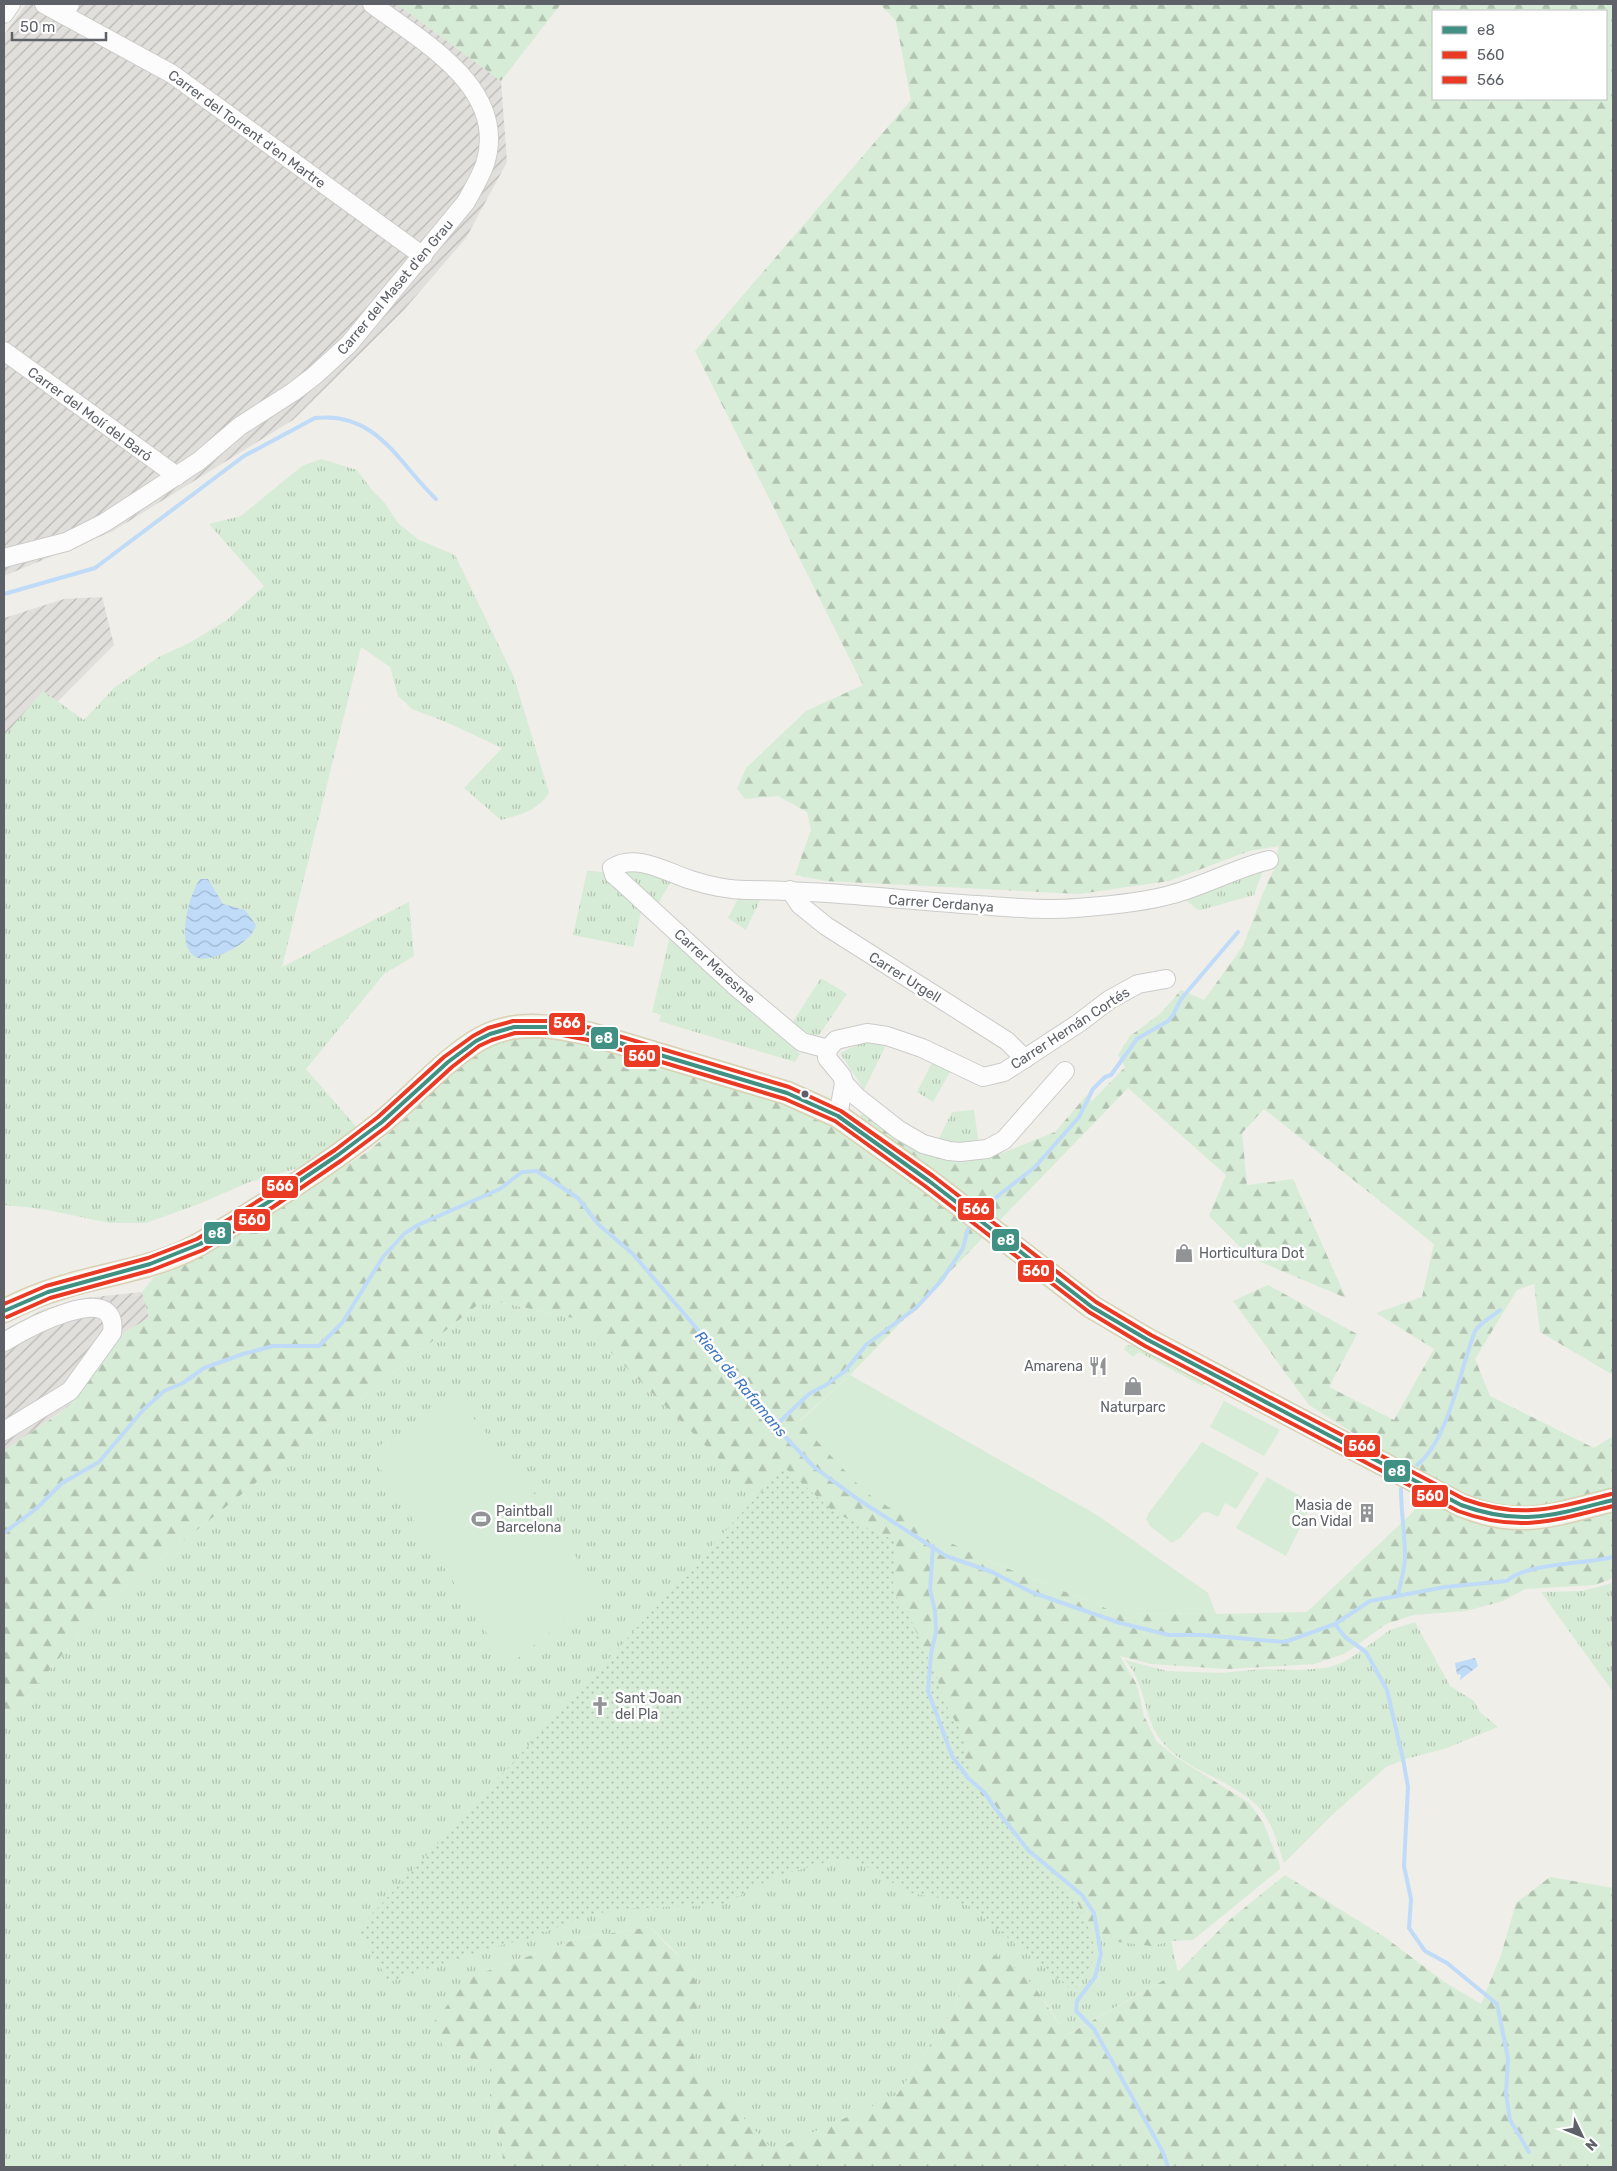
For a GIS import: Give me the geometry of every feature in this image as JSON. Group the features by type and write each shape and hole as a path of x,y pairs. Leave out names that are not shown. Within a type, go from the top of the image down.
{"main road":[{"path":"4,1311 62,1287 169,1258 198,1245 343,1153 383,1121 453,1059 482,1038 500,1030 536,1025 590,1034 787,1093 844,1119 1092,1307 1148,1340 1454,1501 1483,1513 1513,1519 1540,1517 1613,1500"}],"street":[{"path":"4,14 11,4"},
{"path":"44,4 67,9"},
{"name":"Carrer del Maset d'en Grau","path":"4,558 66,542 85,534 177,476 240,426 293,392 329,363 373,316 466,202 479,179 488,147 487,127 479,101 472,87 458,70 372,4"},
{"name":"Carrer del Torrent d'en Martre","path":"67,9 172,74 423,256"},
{"name":"Carrer del Molí del Baró","path":"4,351 177,476"},
{"name":"Carrer Cerdanya","path":"612,868 619,863 658,867 689,879 733,890 790,890 984,906 1074,908 1171,895 1247,865 1269,860"},
{"name":"Carrer Maresme","path":"612,868 614,875 620,881 734,984 802,1042 828,1049"},
{"name":"Carrer Urgell","path":"790,890 800,905 826,926 1007,1041 1025,1058"},
{"name":"Carrer Hernán Cortés","path":"828,1049 836,1040 842,1037 867,1033 887,1036 922,1048 983,1077 1004,1072 1123,992 1138,984 1166,979"},
{"path":"828,1049 827,1058 842,1076 844,1083 844,1119"},
{"path":"844,1083 862,1101 899,1130 923,1144 949,1151 974,1151 987,1149 1004,1140 1065,1071"},
{"path":"844,1119 862,1101"},
{"path":"4,1342 24,1331 84,1306 104,1309 111,1315 113,1324 109,1338 70,1390 4,1431"}],"shaded area":[{"path":"26,4 397,4 501,81 507,162 466,238 403,311 293,420 113,531 4,576 4,35"},
{"path":"102,597 114,645 4,756 4,618 64,599"},
{"path":"142,1292 149,1318 120,1335 69,1406 4,1451 4,1330 44,1309 85,1298"}],"green space":[{"path":"397,4 561,4 501,81"},
{"path":"880,4 1613,4 1613,1375 1540,1332 1534,1284 1517,1290 1475,1359 1490,1396 1594,1448 1613,1436 1613,1578 1595,1585 1525,1589 1503,1601 1466,1611 1414,1615 1386,1624 1346,1653 1315,1664 1227,1669 1151,1664 1120,1656 1137,1685 1144,1716 1157,1742 1176,1757 1249,1803 1263,1822 1280,1869 1193,1940 1171,1941 1151,1946 1078,1937 820,1564 718,1458 577,1319 485,1299 101,1607 4,1726 4,1451 67,1408 122,1334 149,1318 142,1292 154,1277 188,1263 369,1151 409,1115 440,1082 474,1054 507,1040 550,1035 736,1084 850,1123 865,1112 961,1158 1002,1153 1055,1132 1086,1096 1092,1101 1125,1067 1118,1055 1130,1036 1160,1014 1181,990 1204,1000 1243,946 1274,869 1279,846 1249,851 1169,881 1079,894 826,881 795,875 811,830 807,812 778,796 745,799 737,789 746,768 806,711 863,685 695,351 911,100 896,21","holes":["1128,1088 1226,1175 1209,1216 1251,1258 1346,1298 1293,1179 1247,1185 1242,1133 1264,1109 1434,1244 1422,1297 1376,1313 1434,1349 1394,1420 1329,1387 1357,1334 1268,1285 1233,1301 1309,1405 1429,1481 1413,1512 1307,1612 1216,1614 1118,1613 987,1560 926,1531 799,1421 850,1375"]},
{"path":"321,459 357,470 384,502 398,523 419,540 455,555 514,677 549,793 534,808 522,814 501,820 464,788 502,748 446,722 412,709 398,696 390,667 361,647 282,967 409,902 414,956 384,974 306,1069 359,1130 308,1165 247,1183 199,1204 146,1223 109,1223 43,1209 4,1205 4,736 43,691 84,720 115,687 159,657 191,642 227,620 264,586 209,524 241,516 302,466"},
{"path":"1264,867 1254,895 1201,910 1198,910 1182,897"},
{"path":"629,870 673,878 658,904 625,875"},
{"path":"587,871 602,872 642,908 633,947 573,935"},
{"path":"763,894 746,930 728,918 740,895"},
{"path":"670,936 800,1054 795,1062 659,1021 661,1015 652,1012"},
{"path":"821,978 847,994 819,1035 815,1035 805,1032 792,1023"},
{"path":"868,1040 887,1043 864,1090 840,1053"},
{"path":"933,1061 951,1070 933,1102 917,1092"},
{"path":"974,1110 979,1145 936,1144 952,1112"},
{"path":"485,1299 577,1319 718,1458 820,1564 1151,1946 1171,1941 1178,1972 1066,2035 1045,2001 962,1972 957,2004 897,2095 773,2151 702,2073 686,2039 703,1993 682,1958 650,1927 580,1938 470,1977 444,2049 490,2065 490,2105 502,2144 503,2167 4,2167 4,1726 101,1607"},
{"path":"1126,1345 1135,1346 1206,1382 1202,1386 1139,1352 1133,1357 1124,1349"},
{"path":"850,1375 1097,1515 1208,1593 1216,1614 1118,1613 987,1560 926,1531 865,1492 799,1422"},
{"name":"Paintball Barcelona","path":"458,1400 510,1461 539,1500 582,1566 607,1587 508,1666 375,1461 375,1448"},
{"path":"1224,1401 1280,1430 1264,1456 1210,1427"},
{"path":"1202,1442 1259,1473 1236,1509 1225,1503 1218,1517 1208,1512 1202,1513 1180,1538 1172,1543 1150,1526 1146,1519"},
{"path":"784,1467 835,1513 896,1541 896,1560 892,1589 910,1618 937,1678 944,1701 965,1739 964,1754 976,1789 1030,1846 1078,1904 1091,1934 1094,1947 1092,1963 1074,1992 969,1906 951,1900 910,1893 854,1858 834,1860 774,1877 723,1905 621,1909 589,1915 530,1938 486,1949 389,1982 358,1929"},
{"path":"1267,1477 1312,1503 1286,1556 1236,1528"},
{"path":"1613,1583 1613,1692 1541,1592 1582,1591"},
{"path":"1415,1622 1450,1686 1474,1701 1480,1712 1498,1727 1447,1748 1406,1759 1386,1767 1330,1817 1284,1863 1270,1825 1264,1814 1254,1803 1227,1784 1183,1760 1160,1739 1150,1720 1137,1679 1125,1660 1167,1671 1220,1673 1263,1669 1300,1670 1326,1668 1344,1662 1390,1630"},
{"path":"1285,1875 1386,1938 1443,1981 1481,2004 1501,1955 1516,1903 1550,1877 1613,1888 1613,2167 503,2167 502,2144 490,2105 490,2065 444,2049 433,2023 470,1977 580,1938 650,1927 682,1958 703,1993 686,2039 702,2073 773,2150 897,2095 957,2004 962,1972 983,1950 1007,1962 1027,1979 1067,2035 1178,1972 1227,1922"}],"water":[{"path":"200,879 208,879 223,904 245,910 256,925 254,931 241,944 222,954 205,959 198,958 191,953 185,933 188,908"},
{"path":"1475,1658 1478,1666 1460,1680 1461,1675 1457,1675 1455,1663"}],"waterway":[{"path":"4,594 95,568 244,456 315,418 336,418 355,423 371,431 384,442 436,499"},
{"path":"985,1206 1035,1167 1079,1117 1093,1089 1105,1077 1111,1075 1137,1039 1168,1021 1181,999 1238,932"},
{"name":"Riera de Rafamans","path":"4,1533 37,1508 62,1483 99,1462 143,1410 164,1391 183,1383 204,1368 243,1354 273,1346 319,1346 342,1323 383,1257 405,1233 418,1225 500,1189 522,1172 537,1171 578,1198 598,1224 633,1254 704,1337 775,1426 814,1467 859,1500 946,1556 992,1572 1031,1592 1120,1623 1169,1635 1203,1635 1285,1642 1335,1624 1370,1601 1445,1587 1507,1581 1516,1575 1542,1567 1613,1557"},
{"path":"775,1426 809,1394 826,1385 845,1371 866,1345 916,1308 941,1281 954,1262 963,1248 968,1229"},
{"path":"1417,1465 1428,1454 1445,1422 1475,1331 1500,1310"},
{"path":"1398,1596 1405,1557 1401,1489"},
{"path":"933,1546 930,1590 935,1611 936,1632 931,1654 928,1691 952,1756 968,1778 984,1792 1028,1850 1082,1895 1094,1913 1101,1954 1095,1977 1077,2001 1076,2011 1094,2029 1163,2152 1168,2167"},
{"path":"1335,1624 1345,1637 1366,1652 1387,1690 1408,1787 1404,1866 1411,1899 1409,1928 1425,1951 1447,1963 1497,2004 1508,2058 1506,2094 1510,2120 1529,2152"}],"transit line":[{"name":"566","path":"4,1304 46,1286 148,1258 197,1239 335,1150 378,1117 444,1057 473,1036 488,1028 513,1021 553,1021 592,1028 789,1087 841,1111 933,1176 1096,1302 1151,1335 1464,1499 1503,1509 1538,1510 1611,1494"},
{"name":"e8","path":"4,1311 48,1292 150,1264 200,1244 270,1201 338,1155 382,1122 448,1062 476,1041 490,1034 514,1027 552,1027 590,1034 787,1093 838,1116 929,1181 1092,1307 1148,1340 1461,1505 1482,1512 1520,1517 1555,1514 1613,1500"},
{"name":"560","path":"7,1317 50,1298 152,1270 203,1250 273,1207 342,1160 386,1127 452,1067 479,1046 515,1033 552,1033 588,1040 785,1099 835,1121 925,1186 1089,1312 1145,1346 1458,1511 1479,1518 1517,1523 1554,1520 1613,1506"}],"place":[{"name":"Horticultura Dot","path":"1184,1253"},
{"name":"Amarena","path":"1098,1366"},
{"name":"Naturparc","path":"1133,1386"},
{"name":"Masia de Can Vidal","path":"1367,1513"},
{"name":"Paintball Barcelona","path":"481,1519"},
{"name":"Sant Joan del Pla","path":"600,1706"}]}
